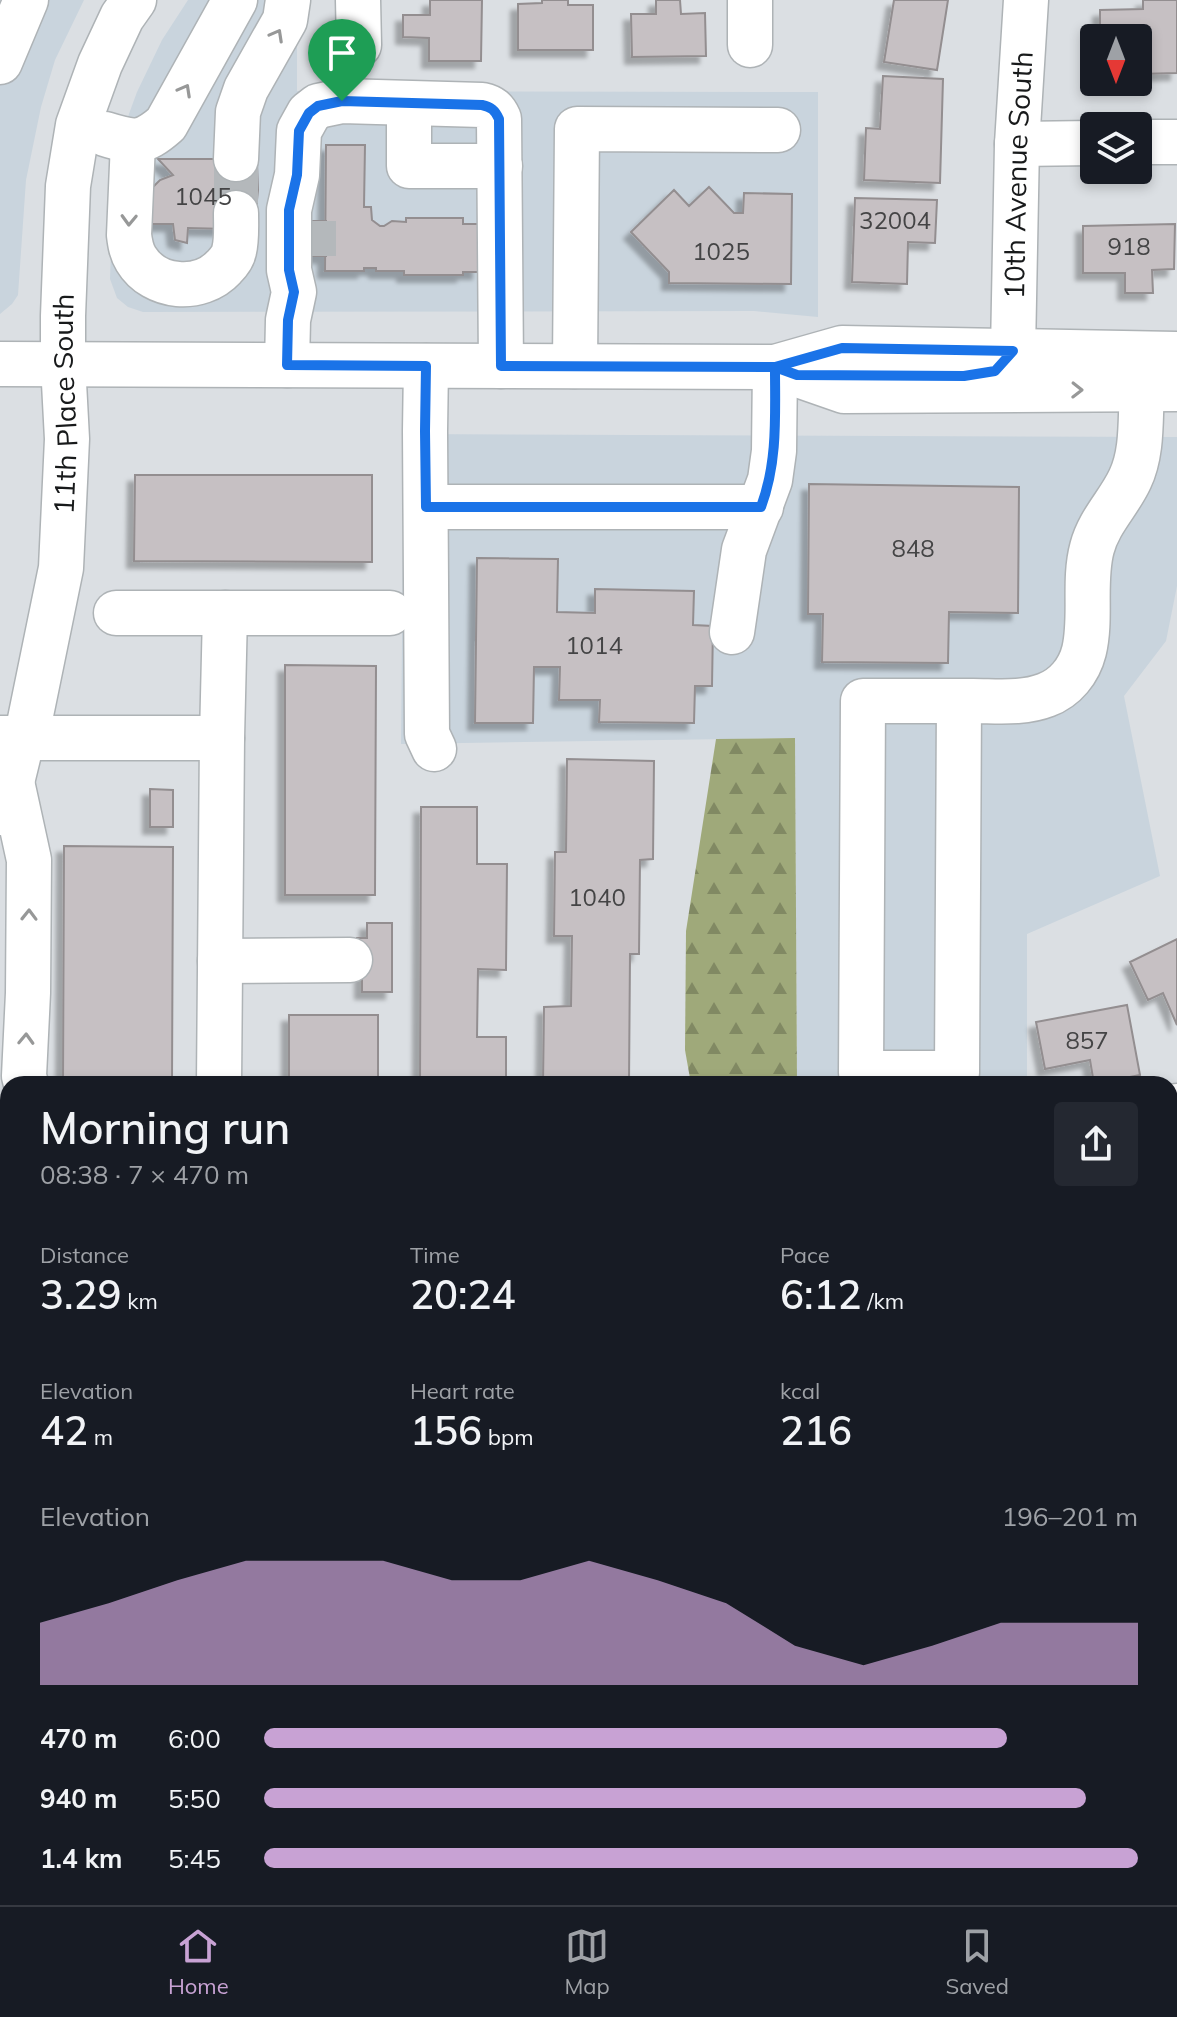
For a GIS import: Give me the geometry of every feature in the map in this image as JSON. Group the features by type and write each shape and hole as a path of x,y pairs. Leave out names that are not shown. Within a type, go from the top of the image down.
{"street":[{"path":"0,62 26,0"},
{"name":"11th Place South","path":"6,797 21,745 13,738 61,568 67,439 63,364 68,186 78,125 100,64 122,17 134,0"},
{"path":"78,125 133,142 153,136 166,124 235,0"},
{"path":"236,159 238,112 246,89 285,20 288,0"},
{"path":"358,0 359,45"},
{"path":"750,0 750,45"},
{"name":"10th Avenue South","path":"1013,351 1017,144 1026,0"},
{"path":"308,256 289,270 289,210 297,175 299,131 309,113 318,106 342,101 491,107 499,119 501,366"},
{"path":"409,104 409,166 500,166"},
{"path":"575,366 577,129 778,130"},
{"path":"133,142 130,247 144,269 157,278 190,285 206,281 219,273 234,252 236,213"},
{"path":"1152,142 1177,142"},
{"path":"1017,144 1080,143"},
{"path":"287,365 288,320 308,256 313,213 297,175"},
{"path":"786,371 842,348 1177,354"},
{"path":"0,364 575,366 786,371 844,391 1165,383 1136,465 1099,529 1091,553 1084,651 1070,678 1048,695 1017,701 863,701 859,1076"},
{"path":"426,366 427,734 434,749"},
{"path":"732,632 744,550 770,480 786,371"},
{"path":"426,507 761,507"},
{"path":"116,613 390,613"},
{"path":"219,1076 225,613"},
{"path":"898,1076 957,1073 959,701"},
{"path":"13,738 222,738"},
{"path":"6,797 29,860 24,1076"},
{"path":"220,961 350,960"}],"shaded area":[{"path":"0,0 84,0 55,60 41,107 26,180 18,295 0,314"},
{"path":"188,0 297,0 297,91 818,92 818,317 754,311 143,312 128,307 117,298 110,279 113,195 126,122 162,40"},
{"path":"404,434 1177,437 1177,586 1166,641 1124,696 1160,876 1027,934 1027,1076 797,1076 795,738 401,744"}],"green space":[{"path":"795,738 797,1076 690,1076 685,1050 686,931 716,739"}],"building":[{"path":"430,0 482,0 481,61 429,61 429,38 403,37 403,15 430,15"},
{"path":"542,0 568,0 568,5 593,5 593,50 518,50 518,4 542,3"},
{"path":"656,0 680,0 681,14 705,13 706,56 632,57 631,14 656,14"},
{"path":"894,0 948,0 937,70 884,62"},
{"path":"1143,0 1177,0 1177,73 1152,74 1152,24 1100,24 1100,10 1143,9"},
{"path":"883,76 943,79 940,183 864,180 866,128 880,129"},
{"path":"326,145 365,145 364,207 371,207 372,220 380,226 392,221 406,222 406,218 463,218 463,224 478,224 479,272 404,275 404,271 376,271 376,268 325,271"},
{"path":"158,159 251,159 257,163 256,210 228,229 188,228 187,243 175,240 173,224 146,224 151,189 160,180 173,175"},
{"path":"709,187 734,213 743,213 744,193 792,194 791,284 669,283 669,272 631,232 674,190 689,206"},
{"path":"855,198 937,200 935,243 908,242 907,284 852,282"},
{"path":"300,221 326,221 326,256 300,256"},
{"path":"1175,224 1174,269 1152,270 1153,293 1125,293 1125,273 1083,273 1083,226"},
{"path":"135,475 372,475 372,562 134,561"},
{"path":"809,484 1019,487 1018,613 949,612 948,663 822,662 823,614 808,614"},
{"path":"477,558 558,559 557,612 595,613 595,589 694,591 693,625 713,626 712,686 695,686 694,723 599,722 600,700 559,700 560,667 534,667 533,723 475,723"},
{"path":"285,665 376,666 375,895 285,895"},
{"path":"567,759 654,761 653,859 640,860 639,954 630,954 629,1076 543,1076 544,1007 571,1006 572,936 554,936 555,852 566,852"},
{"path":"150,789 173,790 173,827 150,827"},
{"path":"421,807 477,807 477,864 507,864 506,970 478,969 477,1037 506,1037 506,1076 420,1076"},
{"path":"64,846 173,847 172,1076 63,1076"},
{"path":"367,923 392,923 392,992 362,992 362,969 357,969 357,938 367,938"},
{"path":"1177,939 1177,1025 1163,993 1148,1000 1130,962"},
{"path":"1127,1005 1140,1075 1093,1076 1090,1060 1045,1069 1036,1022"},
{"path":"289,1015 378,1015 378,1076 289,1076"}],"tunnel":[{"path":"236,159 236,213"},
{"path":"314,221 314,256"}],"route":[{"path":"342,101 318,106 309,113 299,131 297,175 289,210 289,270 294,292 288,320 287,365 426,366 426,507 761,507 770,480 774,451 775,367 842,348 1013,351 995,371 964,376 797,375 775,367 501,366 499,119 496,112 482,105 342,101"}]}
